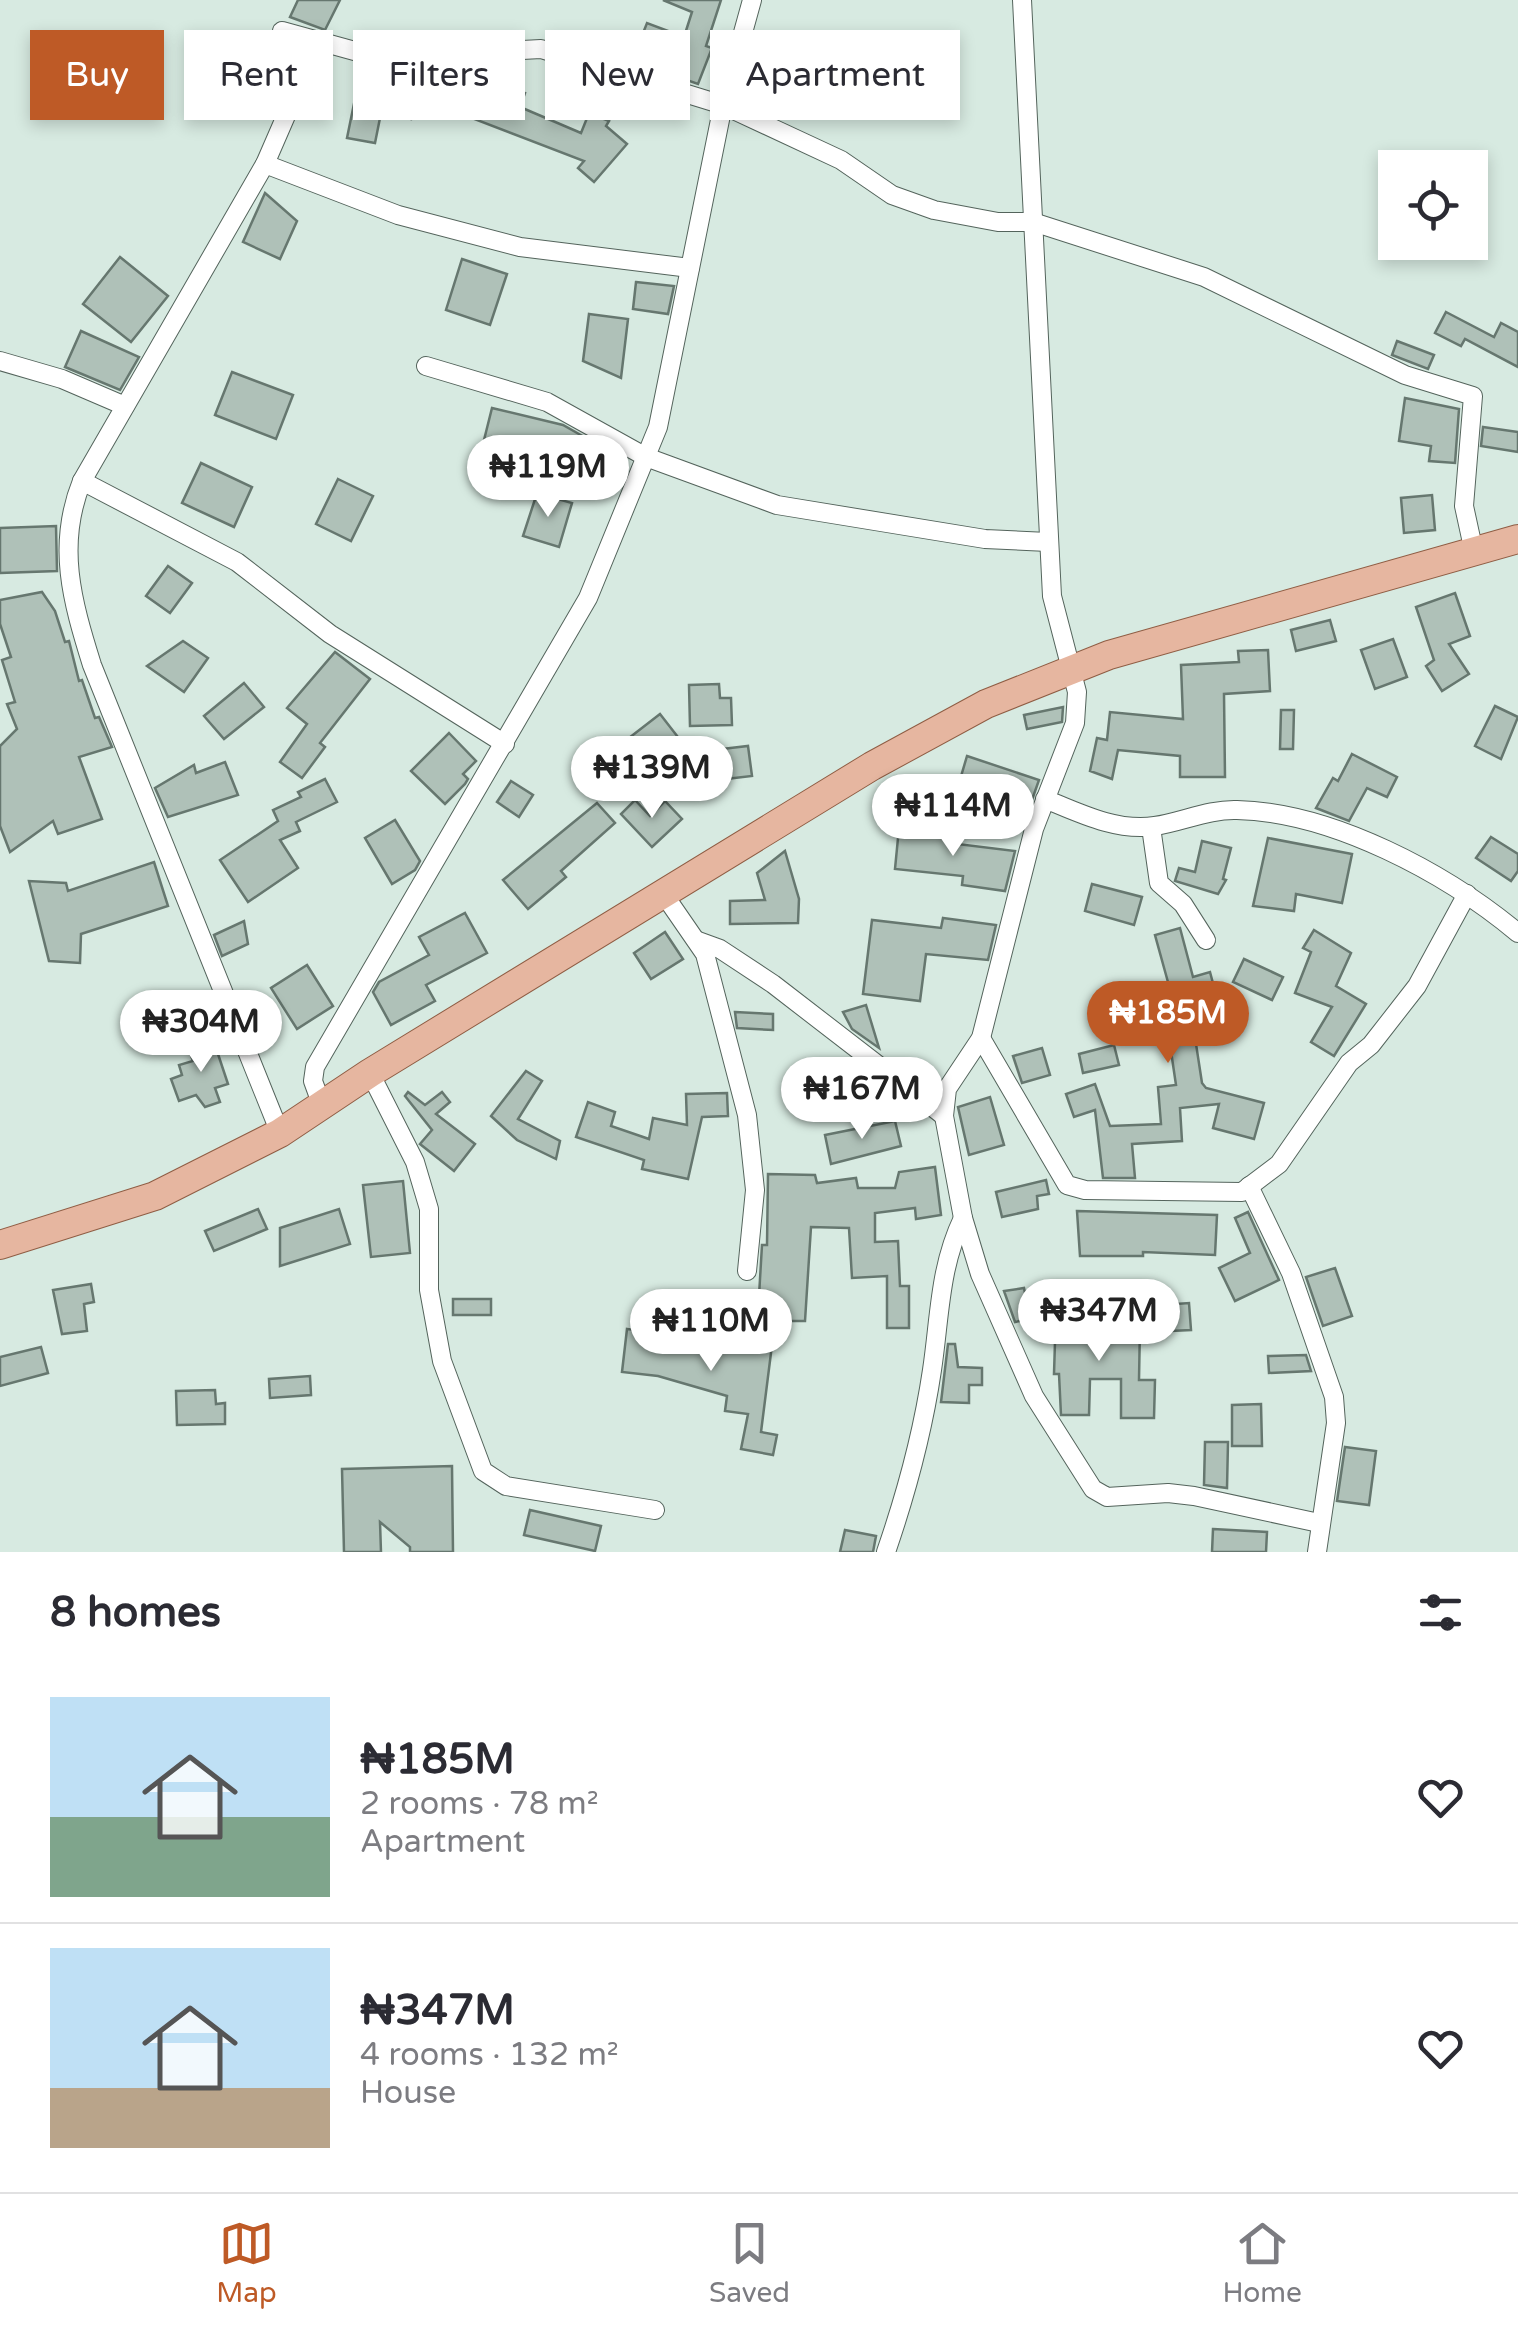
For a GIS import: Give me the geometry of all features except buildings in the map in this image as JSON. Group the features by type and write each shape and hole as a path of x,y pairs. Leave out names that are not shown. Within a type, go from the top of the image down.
{"main road":[{"path":"0,1245 155,1196 280,1133 370,1073 872,766 986,704 1070,668 1518,539"}],"street":[{"path":"744,30 752,0"},
{"path":"1022,0 1052,596 1076,692 1076,723 1045,798 981,1038 948,1090 944,1116 963,1218 980,1274 1012,1350 1034,1396 1092,1488 1107,1497 1168,1493 1194,1496 1318,1524"},
{"path":"333,46 380,58 541,49 710,101"},
{"path":"280,1133 207,960 177,874 92,665 76,614 68,534 70,512 82,481 265,164 284,120"},
{"path":"322,1104 313,1081 315,1067 588,598 646,457 675,361 720,120"},
{"path":"755,120 842,160 892,195 934,210 998,222 1033,222 1204,277 1405,375 1468,393 1474,402 1464,506 1474,552"},
{"path":"265,164 398,215 520,246 690,268"},
{"path":"0,362 62,379 126,406"},
{"path":"426,366 547,402 646,457 777,505 985,540 1048,542"},
{"path":"82,481 237,562 330,634 506,744"},
{"path":"1045,798 1100,822 1151,827 1234,809 1306,818 1376,847 1467,894 1518,933"},
{"path":"1151,827 1160,883 1183,904 1206,940"},
{"path":"981,1038 1066,1185 1085,1190 1242,1192 1280,1164 1349,1063 1370,1045 1417,986 1467,894"},
{"path":"665,896 706,954 748,1114 755,1190 748,1271"},
{"path":"698,941 720,948 773,984 944,1116"},
{"path":"370,1073 415,1162 428,1208 428,1290 442,1362 484,1471 506,1486 654,1510"},
{"path":"1250,1186 1290,1273 1334,1397 1336,1423 1316,1552"},
{"path":"886,1552 928,1389 938,1301 952,1241 963,1218"}]}
